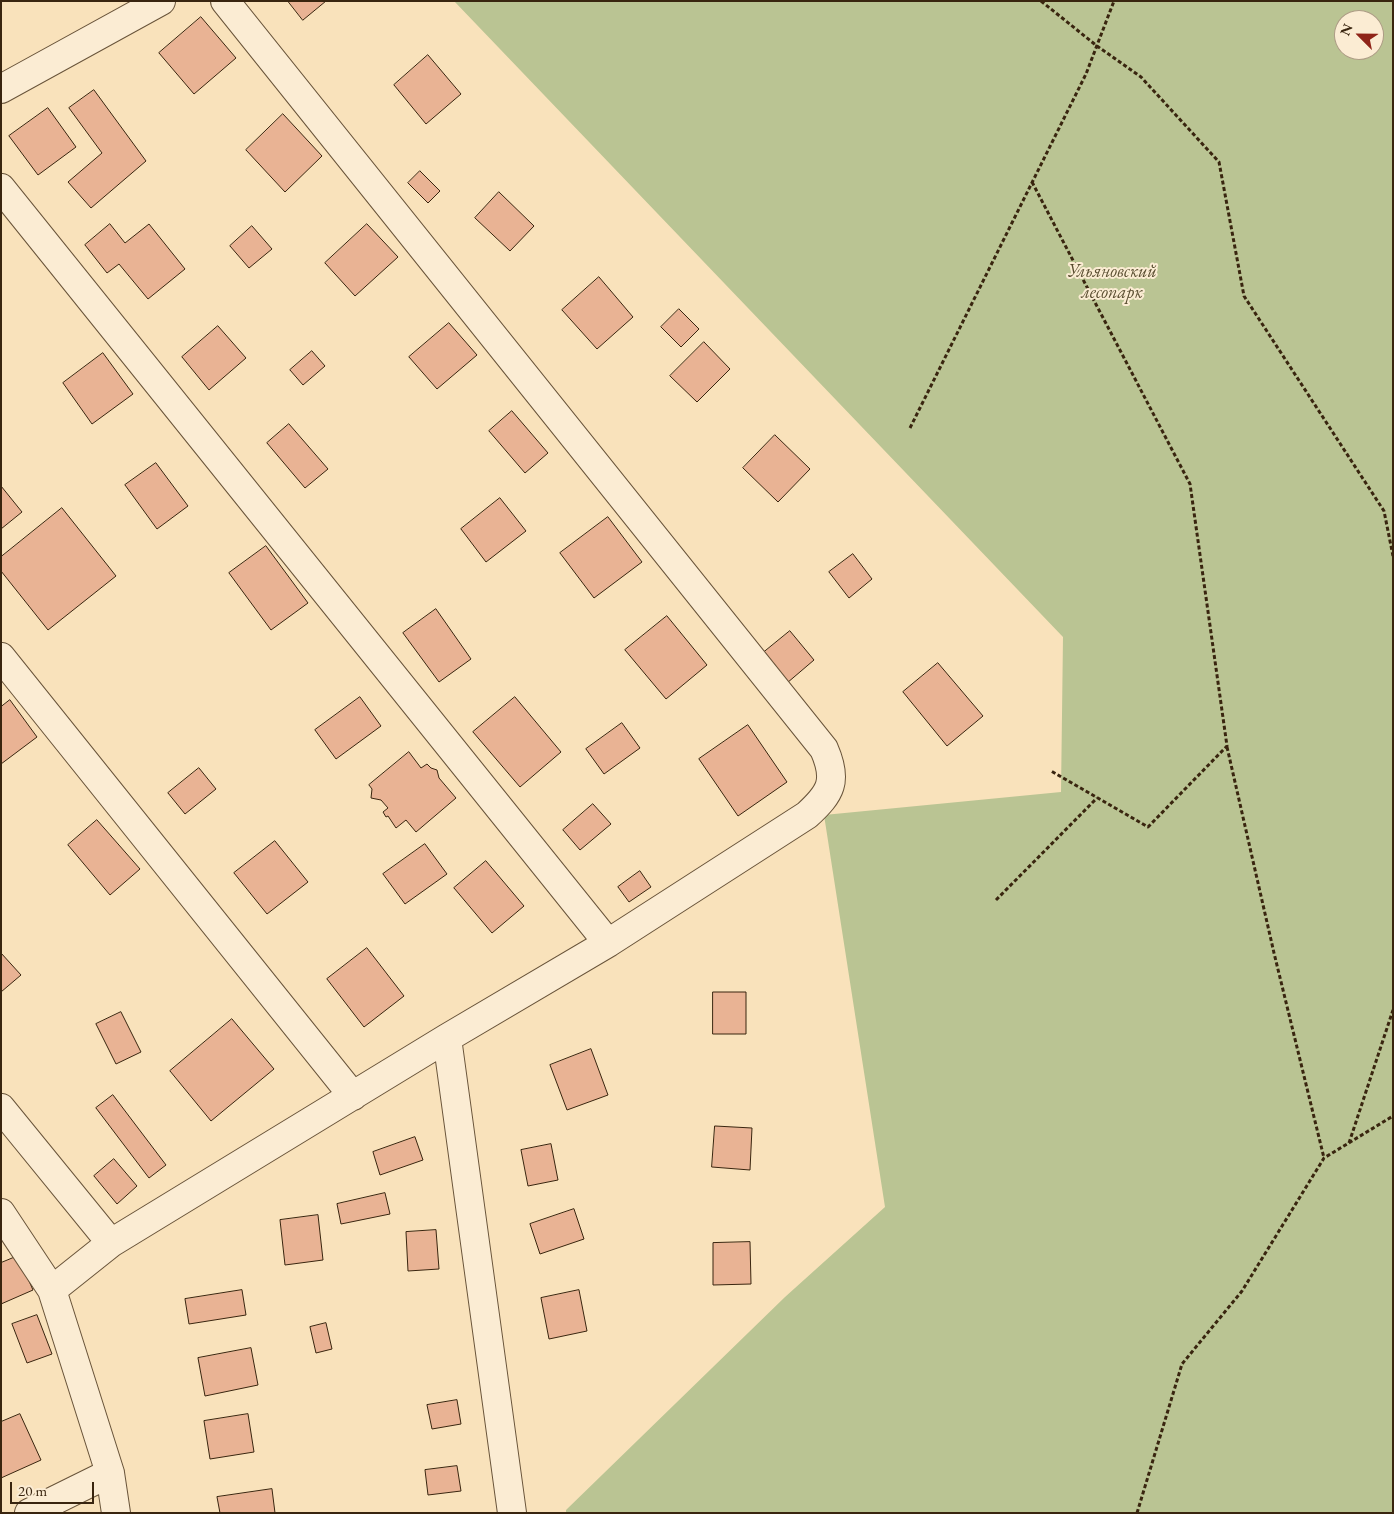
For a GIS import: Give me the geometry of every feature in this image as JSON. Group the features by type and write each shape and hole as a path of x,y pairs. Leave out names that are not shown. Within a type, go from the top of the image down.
{"street":[{"path":"1,89 161,1"},
{"path":"52,1290 111,1243 446,1038 608,943 807,816 822,801 831,785 832,766 824,749 226,1"},
{"path":"1,188 608,943"},
{"path":"1,657 353,1096"},
{"path":"446,1038 512,1513"},
{"path":"1,1108 111,1243"},
{"path":"1,1213 52,1290 110,1473 116,1513"},
{"path":"29,1513 110,1473"}],"path":[{"path":"1041,1 1097,46 1141,77 1219,162 1244,296 1384,511 1393,556"},
{"path":"910,428 1086,74 1114,1"},
{"path":"1032,182 1190,484 1227,746 1274,953 1324,1158"},
{"path":"1051,770 1148,827 1227,746"},
{"path":"996,900 1098,798"},
{"path":"1349,1142 1393,1010"},
{"path":"1137,1513 1182,1364 1242,1291 1324,1158 1393,1116"}],"green space":[{"name":"Ульяновский лесопарк","path":"454,1 1393,1 1393,1513 566,1513 566,1510 785,1297 885,1207 824,815 1061,792 1063,637"}],"building":[{"path":"288,1 326,1 303,20"},
{"path":"201,17 236,58 194,94 159,53"},
{"path":"428,55 461,94 426,124 394,85"},
{"path":"94,90 146,161 91,208 68,182 102,153 69,108"},
{"path":"48,108 76,147 38,175 9,136"},
{"path":"283,114 322,156 285,192 246,150"},
{"path":"420,171 440,191 428,203 408,183"},
{"path":"499,192 534,226 510,251 475,218"},
{"path":"110,224 125,243 149,224 185,269 148,299 119,264 107,273 85,245"},
{"path":"367,224 398,257 355,296 325,263"},
{"path":"252,226 272,249 249,268 230,246"},
{"path":"599,277 633,317 597,349 562,310"},
{"path":"679,309 699,329 681,347 661,327"},
{"path":"449,323 477,355 437,389 409,357"},
{"path":"218,326 246,358 209,390 182,357"},
{"path":"704,342 730,369 697,402 670,376"},
{"path":"312,351 325,366 303,385 290,370"},
{"path":"103,353 133,394 92,424 63,383"},
{"path":"512,411 548,453 525,473 489,431"},
{"path":"289,424 328,469 305,488 267,443"},
{"path":"775,435 810,469 778,502 743,468"},
{"path":"156,463 188,506 157,529 125,485"},
{"path":"1,486 22,512 1,529"},
{"path":"500,498 526,531 486,562 461,529"},
{"path":"62,508 116,576 48,630 1,571 1,557"},
{"path":"608,517 642,562 594,598 560,553"},
{"path":"266,546 308,603 271,630 229,573"},
{"path":"853,554 872,579 849,598 829,572"},
{"path":"436,609 471,659 439,682 403,633"},
{"path":"667,616 707,665 666,699 625,650"},
{"path":"790,631 814,660 787,683 763,653"},
{"path":"938,663 983,716 947,746 903,692"},
{"path":"360,697 381,726 336,759 315,730"},
{"path":"515,697 561,752 520,787 473,732"},
{"path":"10,700 37,737 1,764 1,707"},
{"path":"622,723 640,748 604,774 586,749"},
{"path":"748,725 787,782 738,816 699,759"},
{"path":"409,752 421,768 427,764 437,770 439,778 456,798 416,832 406,820 396,828 383,812 388,808 381,800 371,798 372,789 369,785"},
{"path":"199,768 216,789 185,814 168,793"},
{"path":"593,804 611,824 580,850 563,830"},
{"path":"97,820 140,869 110,895 68,845"},
{"path":"275,841 308,882 267,914 234,873"},
{"path":"425,844 447,874 405,904 383,874"},
{"path":"486,861 524,906 492,933 454,888"},
{"path":"640,871 651,887 629,902 618,887"},
{"path":"367,948 404,996 364,1027 327,979"},
{"path":"1,953 21,975 1,992"},
{"path":"713,992 746,992 746,1034 713,1034"},
{"path":"121,1012 141,1052 116,1064 96,1024"},
{"path":"232,1019 274,1069 211,1121 170,1071"},
{"path":"591,1049 608,1095 567,1110 550,1065"},
{"path":"113,1095 166,1165 149,1178 96,1108"},
{"path":"715,1126 752,1128 750,1170 712,1167"},
{"path":"415,1137 423,1160 380,1175 373,1152"},
{"path":"551,1144 558,1180 528,1186 521,1150"},
{"path":"114,1159 137,1186 117,1204 94,1176"},
{"path":"385,1193 390,1214 341,1224 337,1204"},
{"path":"574,1209 584,1239 540,1254 530,1224"},
{"path":"318,1215 323,1260 285,1265 280,1220"},
{"path":"436,1230 439,1269 408,1271 406,1232"},
{"path":"750,1242 751,1284 713,1285 713,1243"},
{"path":"18,1256 33,1290 1,1304 1,1263"},
{"path":"242,1290 246,1315 189,1324 185,1299"},
{"path":"579,1290 587,1331 549,1339 541,1298"},
{"path":"37,1315 52,1354 27,1363 12,1324"},
{"path":"326,1323 332,1349 316,1353 310,1327"},
{"path":"251,1348 258,1385 205,1396 198,1358"},
{"path":"457,1400 461,1424 432,1429 427,1405"},
{"path":"20,1414 41,1460 1,1478 1,1422"},
{"path":"248,1414 254,1452 210,1459 204,1421"},
{"path":"457,1466 461,1491 428,1495 425,1470"},
{"path":"272,1489 275,1513 220,1513 217,1497"}]}
